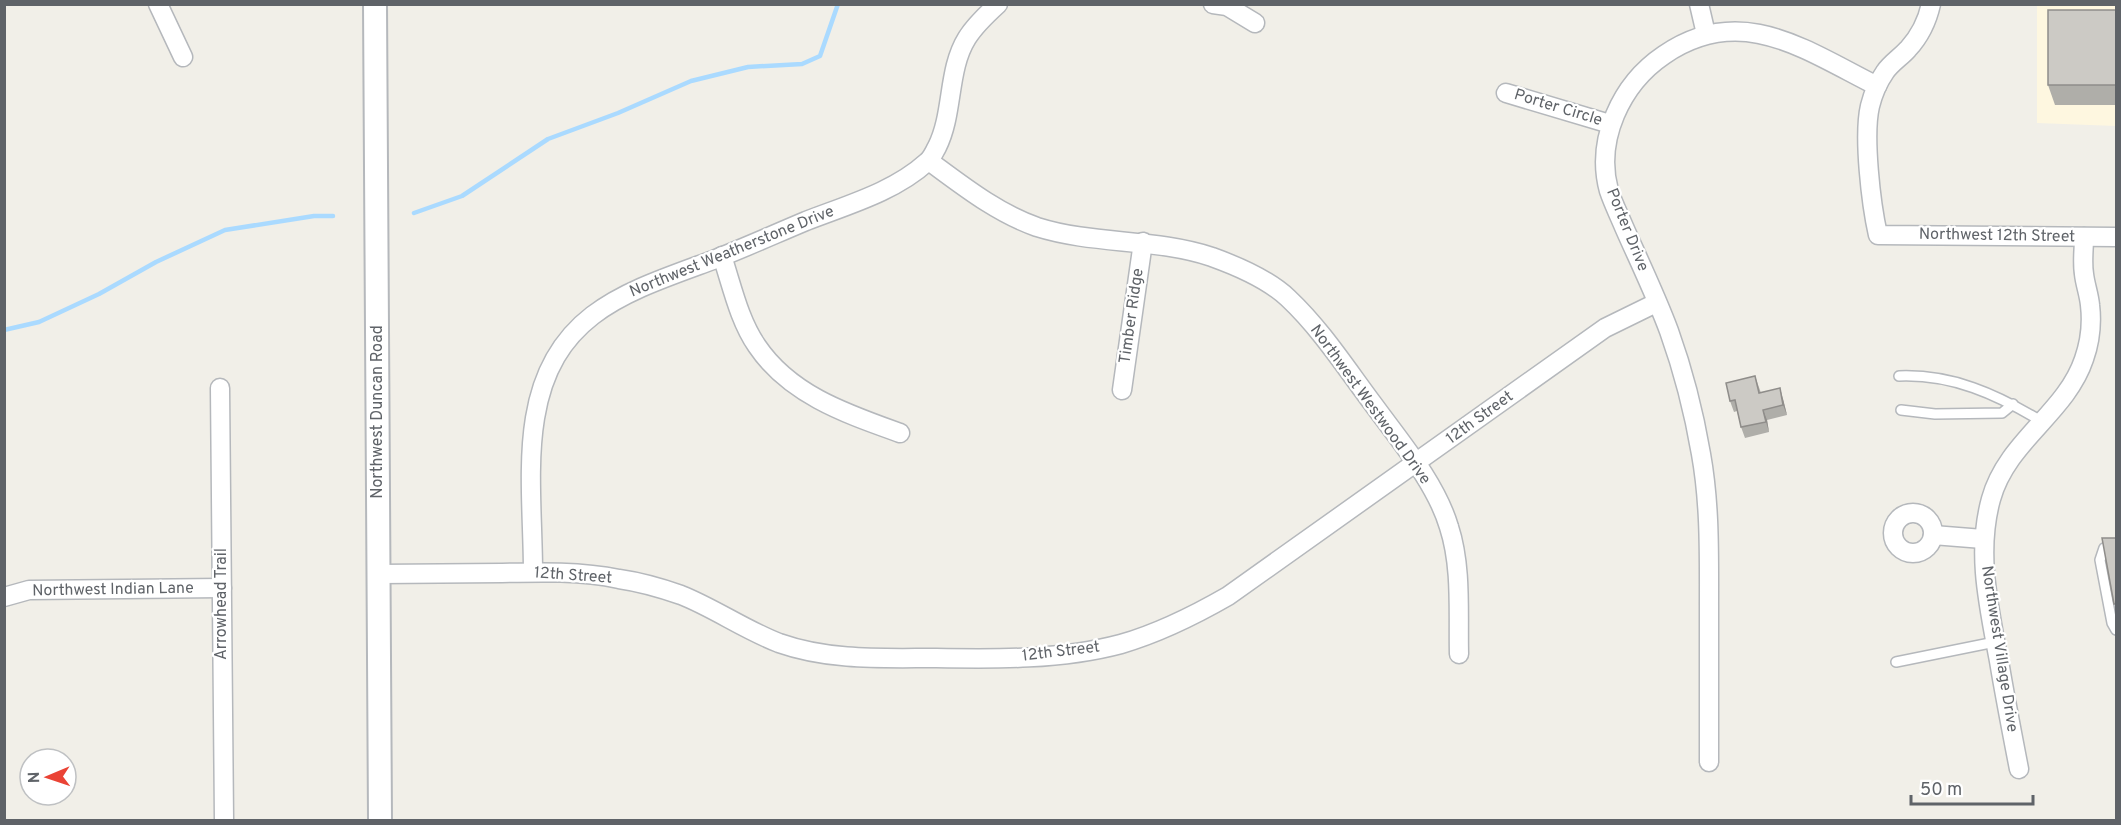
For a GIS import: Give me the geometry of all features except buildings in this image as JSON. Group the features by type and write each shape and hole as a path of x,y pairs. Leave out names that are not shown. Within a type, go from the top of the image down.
{"street":[{"path":"158,4 183,57"},
{"name":"Northwest Duncan Road","path":"375,4 380,820"},
{"name":"Northwest Weatherstone Drive","path":"533,572 532,442 536,416 554,359 571,335 588,317 644,285 889,189 929,161 942,137 957,64 966,38 998,4"},
{"path":"1214,4 1227,6 1255,23"},
{"path":"1699,4 1706,34"},
{"path":"1877,86 1886,69 1919,36 1931,4"},
{"name":"Porter Drive","path":"1709,762 1709,524 1701,453 1684,380 1669,330 1610,192 1605,158 1610,124 1621,100 1635,80 1653,62 1680,43 1706,34 1746,31 1764,33 1785,40 1877,86"},
{"name":"Northwest 12th Street","path":"1877,86 1870,107 1868,129 1873,211 1878,235 2116,237"},
{"name":"Porter Circle","path":"1506,93 1610,124"},
{"name":"Northwest Westwood Drive","path":"929,161 975,195 1038,227 1083,236 1182,249 1225,262 1261,280 1287,297 1326,341 1416,464 1443,509 1454,546 1459,654"},
{"name":"Northwest Village Drive","path":"2019,769 1995,642 1986,583 1983,538 1992,497 2004,470 2017,449 2076,378 2085,358 2090,334 2090,305 2084,274 2084,237"},
{"name":"Timber Ridge","path":"1122,390 1143,243"},
{"path":"722,256 739,307 756,345 776,370 798,388 826,403 900,433"},
{"name":"12th Street","path":"379,574 533,572 582,574 644,584 682,596 779,643 843,657 1049,656 1122,643 1201,611 1228,596 1605,328 1656,303"},
{"name":"Arrowhead Trail","path":"220,388 224,820"},
{"path":"1933,535 1983,538"},
{"name":"Northwest Indian Lane","path":"4,597 29,591 222,588"}],"lane":[{"path":"1899,376 1918,375 1961,382 2013,404 2041,422"},
{"path":"1901,410 1935,414 2002,413 2013,404"},
{"path":"2116,544 2104,548 2100,560 2112,623 2116,630"},
{"path":"1896,662 1995,642"}],"shaded area":[{"path":"2037,5 2116,5 2116,126 2037,123"}],"waterway":[{"path":"414,213 462,196 548,139 618,113 691,81 748,67 802,64 820,56 838,4"},
{"path":"4,330 39,322 99,294 156,262 225,230 314,216 333,216"}]}
